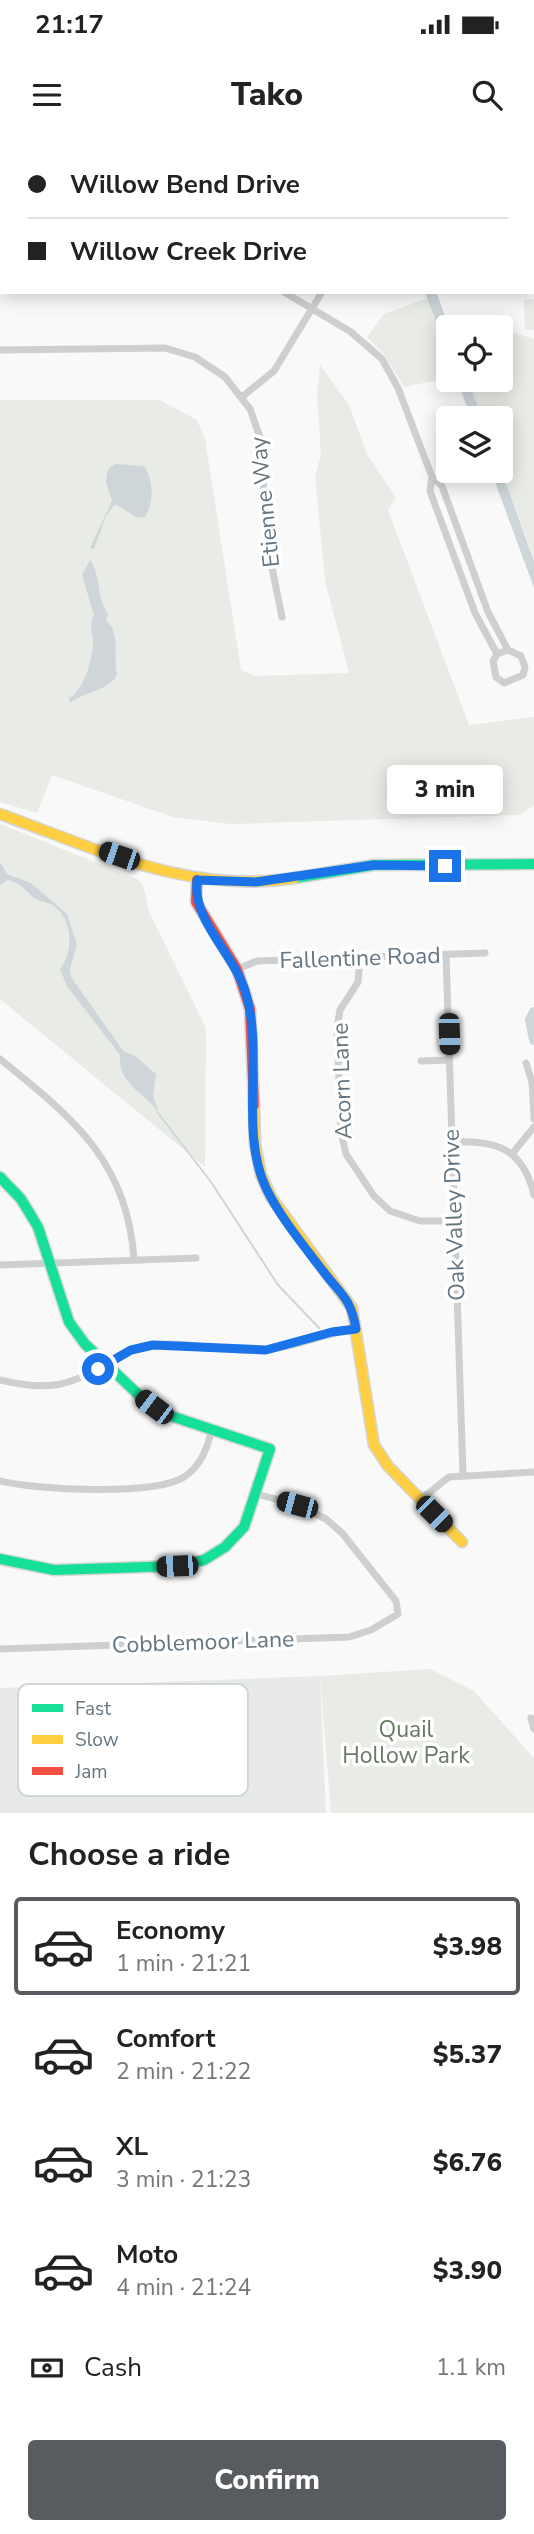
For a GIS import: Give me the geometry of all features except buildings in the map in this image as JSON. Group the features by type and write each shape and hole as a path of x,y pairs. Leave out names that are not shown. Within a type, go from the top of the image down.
{"street":[{"path":"287,294 358,337 382,359 398,388 432,477 442,486 488,612 508,650"},
{"path":"243,396 274,371 321,294"},
{"name":"Etienne Way","path":"0,350 165,348 211,366 243,396 261,439 266,534 282,617"},
{"path":"432,477 430,491 472,605 497,654"},
{"path":"508,650 518,653 525,667 520,678 509,683 496,677 493,661 497,654 508,650"},
{"path":"0,814 167,873 197,880 256,882 374,865 534,864"},
{"path":"197,880 196,902 237,969 250,1009 255,1144 261,1175 271,1197 319,1266 348,1300 356,1329 374,1445 388,1466 462,1542"},
{"name":"Fallentine Road","path":"237,969 257,961 485,953"},
{"name":"Oak Valley Drive","path":"446,955 463,1475"},
{"name":"Acorn Lane","path":"359,958 358,982 340,1010 337,1028 341,1132 346,1154 374,1196 390,1211 420,1221 455,1221"},
{"path":"0,1059 66,1113 95,1146 116,1185 129,1229 134,1260"},
{"path":"421,1061 449,1060"},
{"path":"526,1063 532,1082 534,1119"},
{"path":"512,1154 534,1127"},
{"path":"452,1142 482,1141 512,1154 527,1172 534,1195"},
{"path":"0,1177 30,1212 69,1322 85,1345 154,1407 183,1422 270,1449 248,1518 238,1535 215,1554 190,1564 54,1570 0,1559"},
{"path":"0,1265 196,1258"},
{"path":"0,1380 33,1388 62,1386 131,1350 153,1345 266,1350 332,1332 356,1329"},
{"path":"0,1481 49,1489 167,1484 185,1476 196,1466 211,1432"},
{"path":"420,1500 442,1481 463,1475 532,1475"},
{"name":"Cobblemoor Lane","path":"0,1649 349,1636 383,1625 400,1612 396,1601 334,1526 307,1509 257,1494"},
{"path":"531,1718 534,1729"}],"shaded area":[{"path":"437,294 445,315 436,315 436,320 428,298"},
{"path":"461,392 472,392 478,406 467,406"},
{"path":"115,464 144,466 151,485 150,505 145,517 138,518 115,504 106,516 94,549 90,548 112,501 106,482 108,469"},
{"path":"495,483 506,483 534,561 534,588"},
{"path":"90,560 108,614 106,620 113,632 117,674 109,684 70,703 69,698 79,688 87,673 93,649 91,625 94,615 82,575"},
{"path":"0,862 7,874 31,883 67,914 77,945 70,968 71,977 124,1052 134,1055 156,1074 153,1095 159,1115 129,1082 120,1066 120,1055 67,986 60,969 68,954 69,945 65,919 54,906 34,898 23,887 8,880 0,885"},
{"path":"320,1676 326,1813 0,1813 0,1688 18,1687 18,1796 248,1796 248,1684 107,1684"}],"green space":[{"path":"428,298 436,320 436,380 404,387 383,353 367,337 384,314"},
{"path":"534,299 534,330 525,330 524,300"},
{"path":"513,333 534,339 534,559 506,483 513,483 513,406 478,406 472,392 513,392"},
{"path":"320,365 349,405 367,454 396,498 388,510 469,725 534,717 534,805 520,815 231,824 173,817 52,775 37,813 0,802 0,400 160,400 197,420 205,439 241,670 255,676 349,673 325,581 315,476 321,455 317,395"},
{"path":"0,824 137,879 143,885 149,912 206,1028 205,1167 0,999"},
{"name":"Quail Hollow Park","path":"430,1669 474,1691 534,1758 534,1813 331,1813 320,1676"}],"waterway":[{"path":"431,294 437,310"},
{"path":"534,1012 530,1020 534,1040"},
{"path":"158,1113 211,1182 278,1285 319,1328"}],"traffic: fast":[{"path":"295,878 374,865 534,864"},
{"path":"0,1177 21,1199 38,1227 69,1322 85,1344 141,1397 168,1415 270,1449 244,1527 225,1547 204,1560 177,1566 54,1570 0,1559"}],"traffic: slow":[{"path":"0,814 144,866 218,880 256,882 295,878"},
{"path":"254,1105 255,1144 261,1175 271,1197 352,1308 374,1445 388,1466 462,1542"}],"traffic: jam":[{"path":"197,880 196,902 237,969 250,1009 254,1105"}],"route":[{"path":"98,1369 131,1350 153,1345 266,1350 332,1332 356,1329 348,1300 319,1266 271,1197 261,1175 255,1144 250,1009 237,969 196,902 197,880 236,883 275,881 374,865 445,866"}]}
